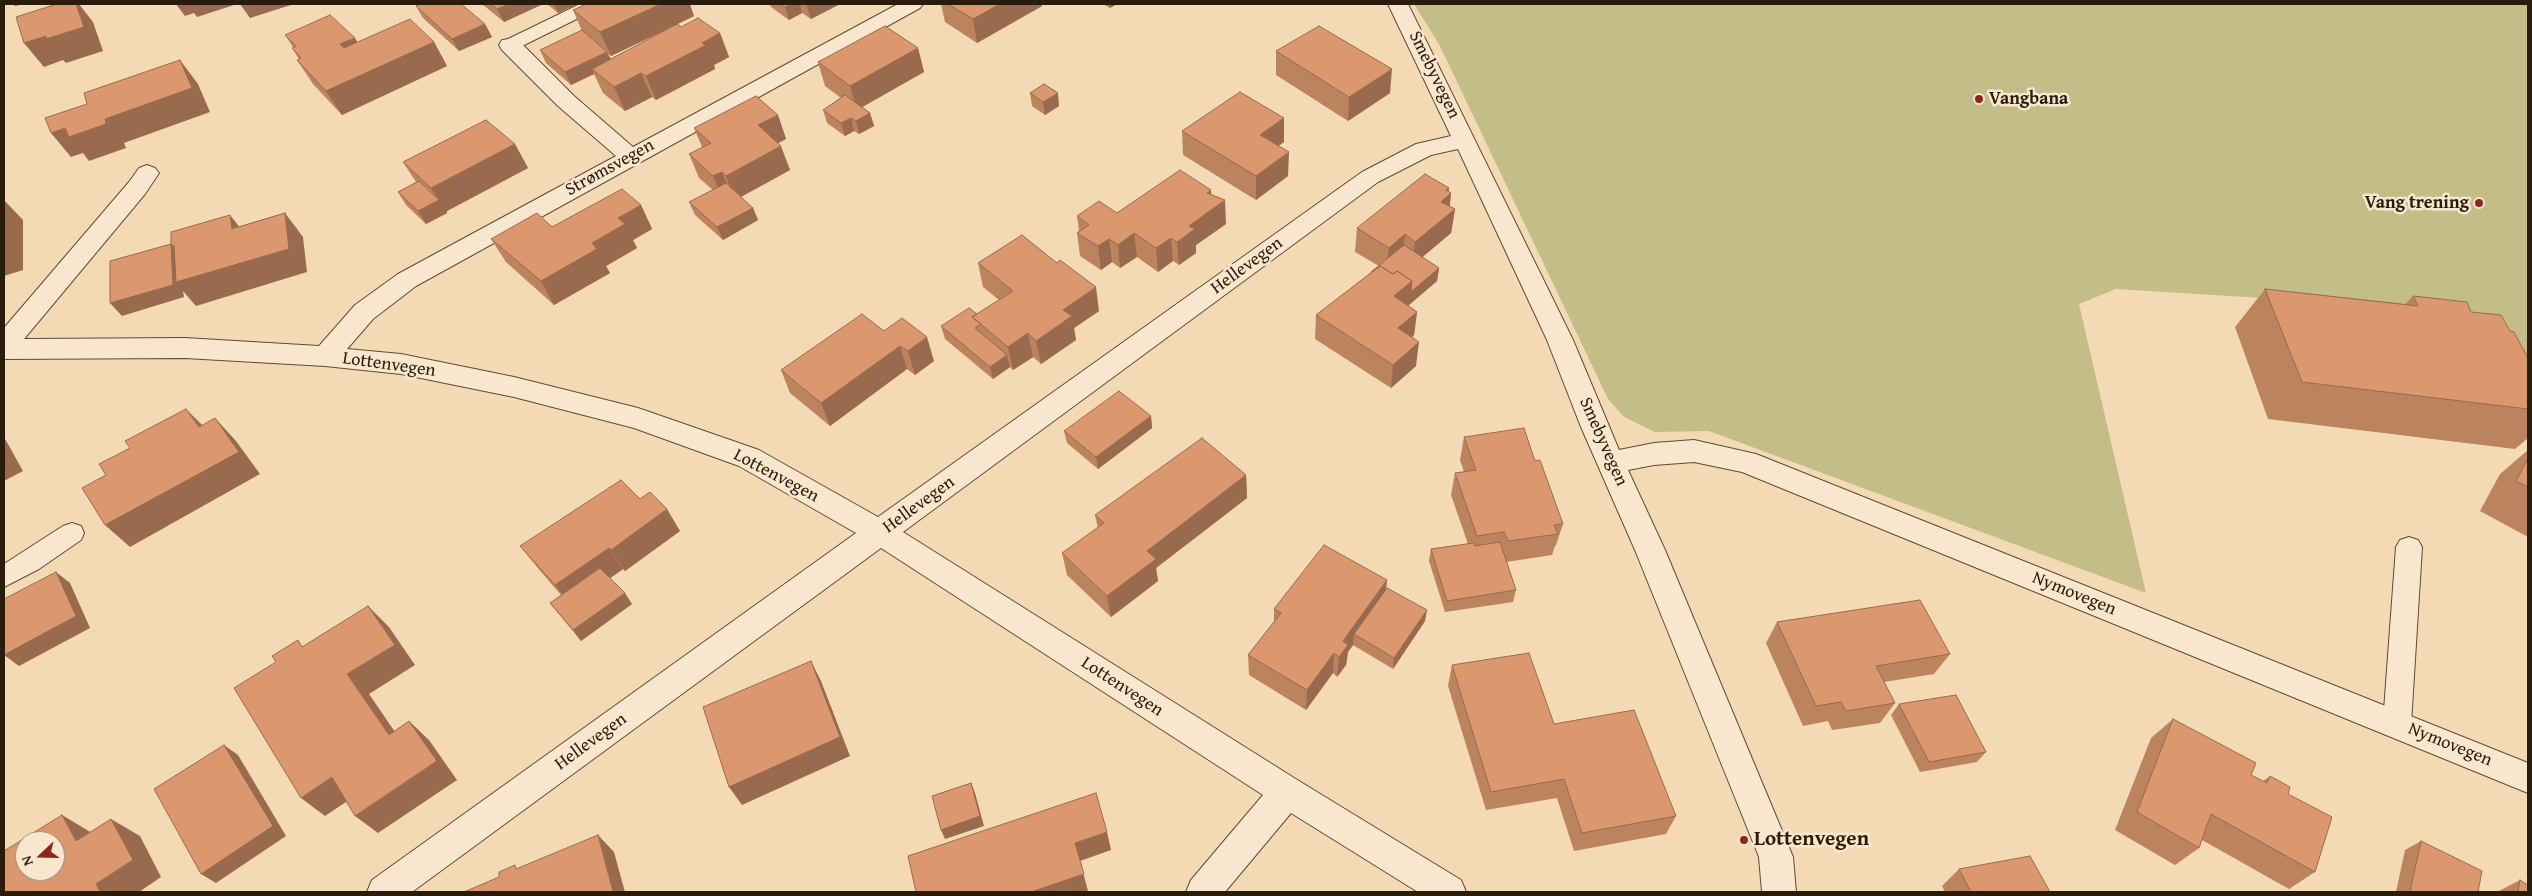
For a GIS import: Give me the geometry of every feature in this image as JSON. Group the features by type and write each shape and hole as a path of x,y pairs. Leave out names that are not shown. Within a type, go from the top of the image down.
{"street":[{"name":"Strømsvegen","path":"325,356 364,312 407,280 913,4"},
{"name":"Smebyvegen","path":"1398,4 1466,140 1560,340 1776,857 1779,892"},
{"path":"510,45 566,101 631,157"},
{"name":"Hellevegen","path":"384,892 1370,177 1424,149 1466,140"},
{"path":"4,345 138,188 147,173"},
{"name":"Lottenvegen","path":"4,349 185,348 325,356 401,364 514,387 638,418 749,458 881,533 1287,792 1449,892"},
{"name":"Nymovegen","path":"1612,463 1654,454 1694,451 1746,462 2528,778"},
{"path":"1203,892 1287,792"}],"lane":[{"path":"510,45 593,4"},
{"path":"4,576 30,562 72,533"},
{"path":"2396,724 2409,547"}],"shaded area":[{"path":"1414,4 2528,4 2528,410 2458,310 2116,289 2079,304 2146,593 1709,431 1655,432 1624,417 1608,399 1440,46"}],"building":[{"path":"57,4 76,4 84,27 46,39 46,36 24,43 16,17"},
{"path":"420,4 461,4 485,24 452,39 416,6"},
{"path":"491,4 509,4 497,9"},
{"path":"586,4 661,4 600,32 573,10"},
{"path":"780,4 792,4 785,7"},
{"path":"948,4 1000,4 973,19"},
{"path":"330,15 355,38 340,44 344,48 410,19 434,42 326,91 297,60 301,58 292,48 296,46 285,35"},
{"path":"698,18 720,33 702,43 706,45 646,76 641,73 614,87 592,69 677,24 681,27"},
{"path":"885,26 918,48 850,86 818,62"},
{"path":"1319,26 1392,69 1349,97 1276,51"},
{"path":"582,30 607,52 565,72 540,50"},
{"path":"180,60 192,88 105,119 106,124 69,137 65,128 51,133 45,118 87,104 84,93"},
{"path":"1044,84 1058,93 1043,102 1030,93"},
{"path":"1240,92 1284,118 1260,135 1289,152 1256,176 1182,131"},
{"path":"845,95 870,113 856,121 851,118 841,123 823,110"},
{"path":"756,96 778,115 758,125 781,146 726,176 722,172 713,176 689,154 711,143 694,128"},
{"path":"486,120 515,144 431,188 403,162"},
{"path":"1180,170 1211,190 1207,193 1225,200 1189,226 1195,229 1177,242 1171,238 1156,248 1134,233 1118,245 1109,239 1098,246 1077,233 1089,225 1077,216 1099,201 1117,213"},
{"path":"1425,174 1449,188 1446,190 1451,193 1441,202 1455,209 1415,242 1405,234 1389,248 1357,228"},
{"path":"419,181 439,200 418,211 398,192"},
{"path":"726,183 753,208 717,227 689,202"},
{"path":"622,189 641,205 618,218 625,224 592,243 597,249 541,281 491,239 537,213 552,227"},
{"path":"285,213 289,249 176,282 174,245 171,246 171,232 230,215 232,229"},
{"path":"1022,235 1057,263 1060,260 1096,287 1063,310 1072,316 1036,341 1028,333 1008,347 972,317 1013,291 978,263"},
{"path":"171,244 173,285 110,303 110,261"},
{"path":"1404,245 1439,268 1411,292 1412,281 1397,271 1393,274 1380,266 1371,272"},
{"path":"1380,266 1393,274 1397,271 1412,281 1394,296 1417,312 1398,328 1419,342 1393,365 1316,315"},
{"path":"2265,289 2418,306 2413,296 2467,302 2471,312 2501,315 2510,331 2514,332 2528,358 2528,409 2302,382"},
{"path":"969,308 977,314 972,317 981,324 975,328 1007,355 990,367 941,326"},
{"path":"862,314 884,331 902,318 927,337 908,351 900,346 821,403 781,370"},
{"path":"1119,391 1151,416 1096,457 1064,431"},
{"path":"186,409 199,427 215,418 239,452 105,525 82,488 106,475 99,464 130,448 125,441"},
{"path":"1524,428 1535,461 1540,460 1563,524 1554,525 1558,534 1508,541 1504,532 1477,536 1455,473 1476,470 1464,437"},
{"path":"1202,438 1246,475 1147,551 1156,559 1107,596 1062,553 1104,523 1095,515"},
{"path":"2528,458 2528,487 2516,481"},
{"path":"621,480 640,499 650,492 667,509 611,550 609,548 555,585 520,546"},
{"path":"1500,542 1516,590 1447,601 1431,549 1473,543 1475,546"},
{"path":"1324,545 1387,580 1343,641 1348,645 1339,657 1334,653 1307,690 1248,655 1281,613 1274,609"},
{"path":"600,568 625,593 573,630 550,603"},
{"path":"56,572 76,616 4,655 4,599"},
{"path":"1387,588 1427,610 1394,658 1354,634"},
{"path":"1920,600 1950,654 1876,666 1895,703 1846,711 1841,702 1816,706 1777,622"},
{"path":"368,606 395,645 347,674 389,735 409,721 437,761 355,816 332,777 301,798 234,688 276,662 272,656 298,640 302,647"},
{"path":"1529,653 1554,724 1634,710 1676,816 1582,833 1564,779 1491,792 1452,665"},
{"path":"811,661 840,737 729,787 703,707"},
{"path":"1956,695 1986,752 1929,762 1899,704"},
{"path":"2173,719 2256,763 2251,775 2267,783 2270,776 2290,787 2288,794 2332,817 2315,872 2211,814 2199,848 2137,812"},
{"path":"224,745 273,826 201,874 154,789"},
{"path":"971,783 980,816 941,830 932,796"},
{"path":"1096,793 1107,832 1075,843 1084,874 1031,892 916,892 908,856"},
{"path":"62,815 76,841 111,819 133,860 96,884 100,892 4,892 4,851 15,844 15,881 65,881 65,831 36,831"},
{"path":"598,835 613,892 464,892 499,877 499,872 515,865 516,869"},
{"path":"2421,841 2482,871 2478,892 2410,892"},
{"path":"2030,856 2050,892 1971,892 1959,869"},
{"path":"2520,880 2528,885 2528,892 2518,892"}],"place":[{"name":"Vangbana","path":"1979,99"},
{"name":"Vang trening","path":"2479,203"},
{"name":"Lottenvegen","path":"1744,840"}]}
